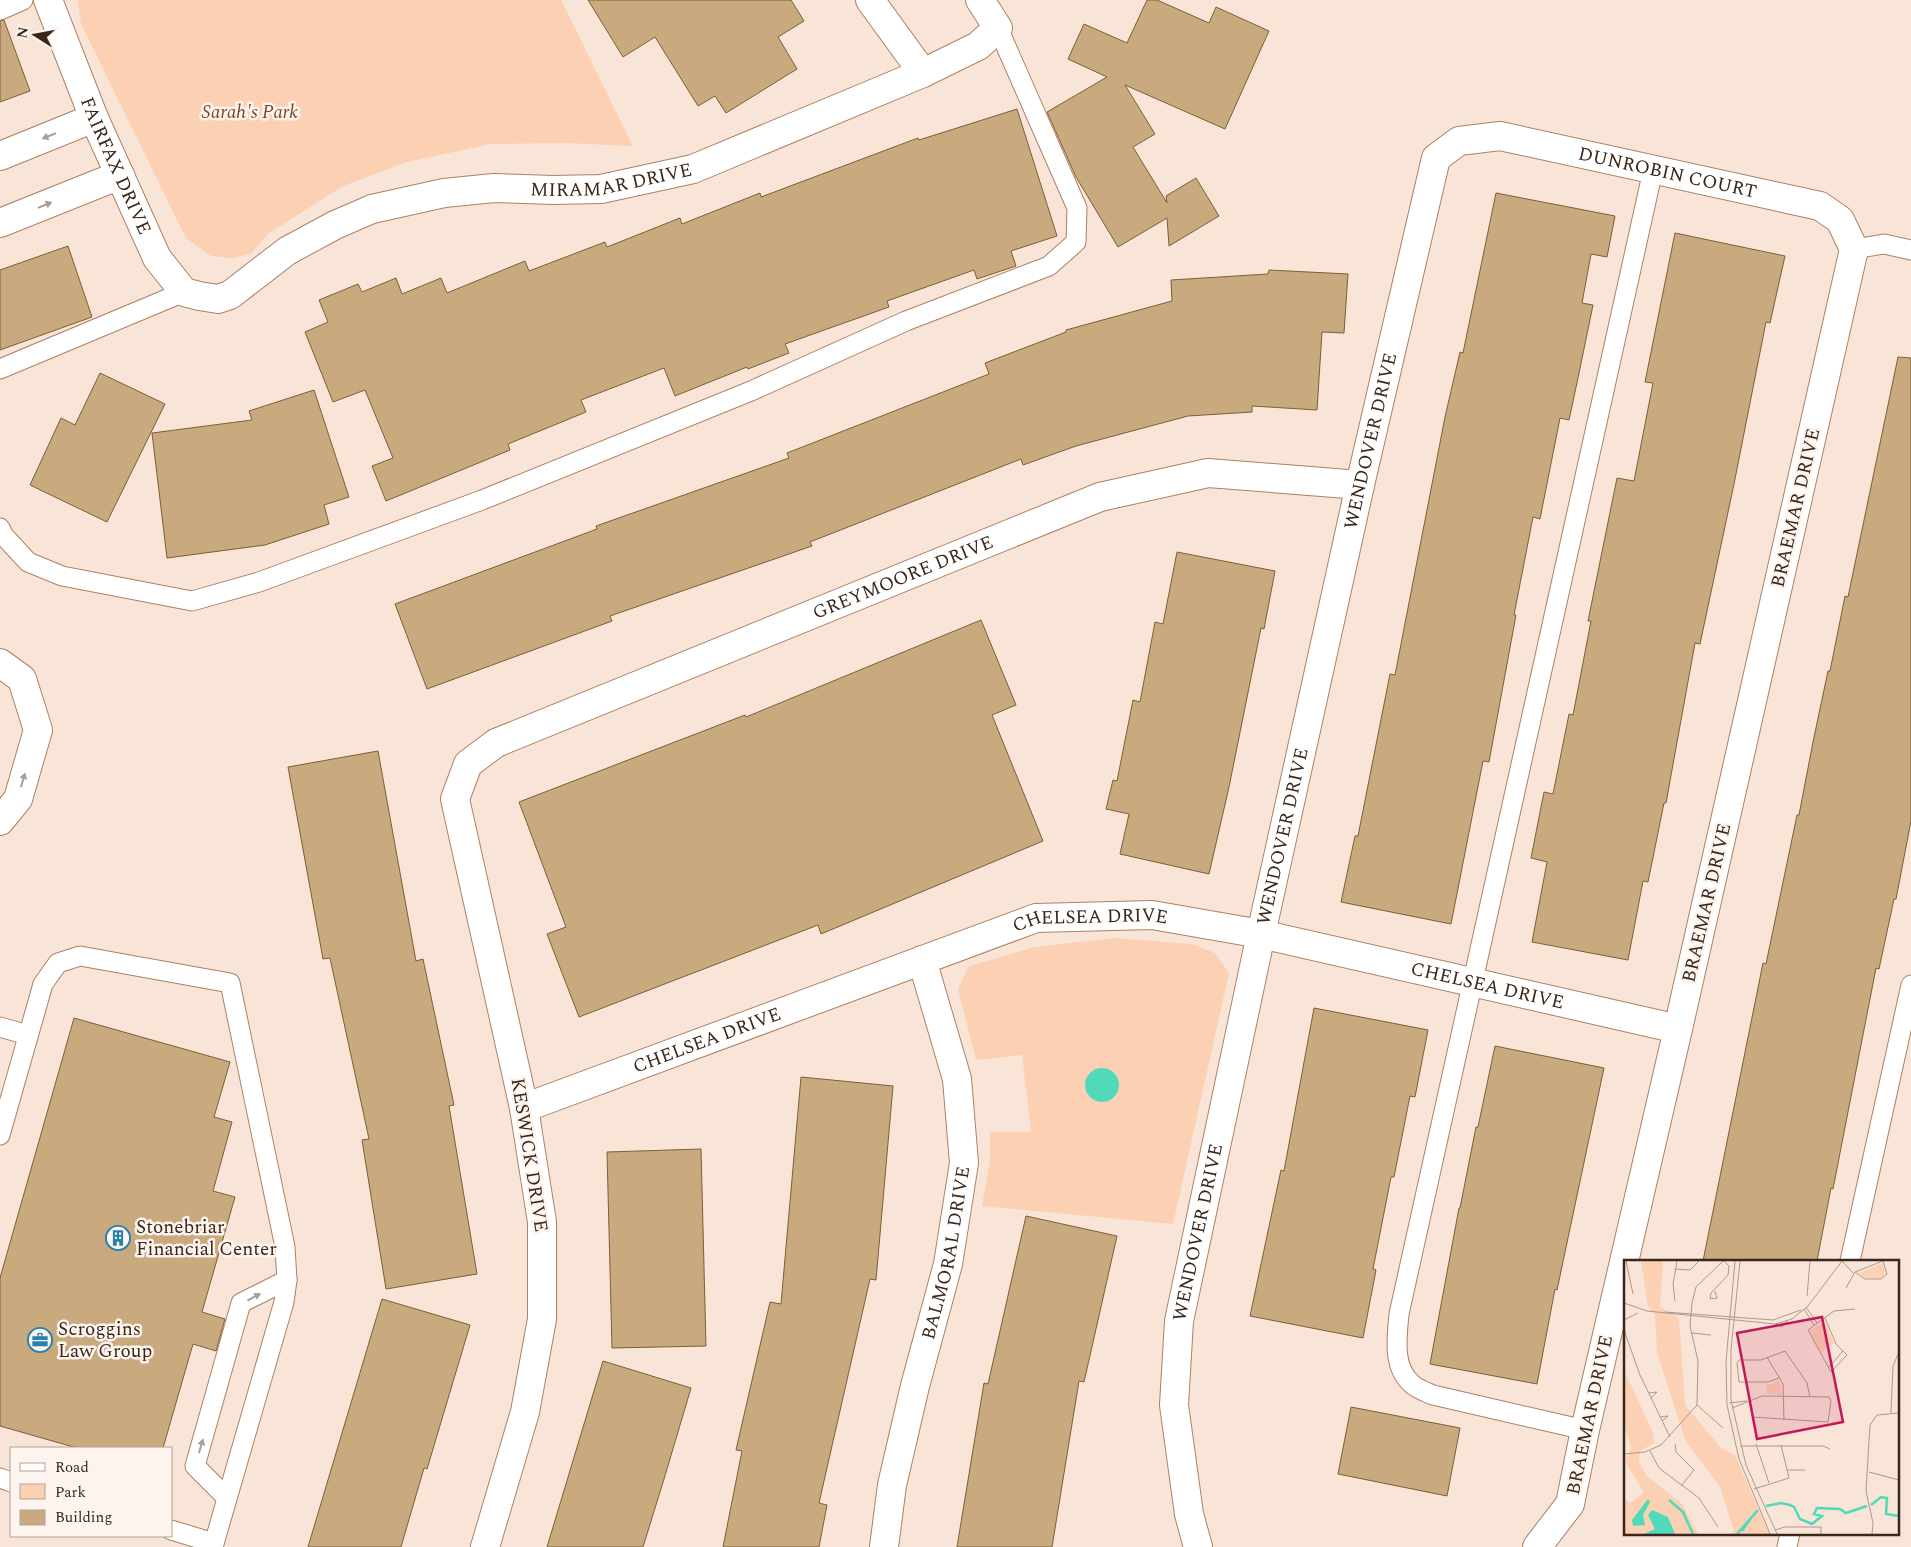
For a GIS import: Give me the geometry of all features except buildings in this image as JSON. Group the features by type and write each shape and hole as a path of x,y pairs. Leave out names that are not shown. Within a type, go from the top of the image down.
{"street":[{"name":"FAIRFAX DRIVE","path":"48,0 94,118 156,258 184,292"},
{"path":"870,0 922,73"},
{"path":"980,0 998,28"},
{"name":"MIRAMAR DRIVE","path":"184,292 218,299 230,295 287,251 335,225 372,210 444,193 494,188 601,189 693,169 922,73 978,46 998,28"},
{"path":"0,156 94,118"},
{"name":"DUNROBIN COURT","path":"1458,141 1500,136 1820,206 1840,220 1854,250"},
{"name":"WENDOVER DRIVE","path":"1198,1547 1189,1514 1174,1405 1179,1320 1261,934 1360,485 1436,158 1458,141"},
{"path":"0,223 120,175"},
{"name":"BRAEMAR DRIVE","path":"1624,1260 1854,250"},
{"name":"GREYMOORE DRIVE","path":"468,764 496,743 1100,497 1208,473 1360,485"},
{"path":"0,663 22,679 38,730 18,799 0,822"},
{"name":"KESWICK DRIVE","path":"468,764 455,799 524,1108 542,1222 542,1319 525,1412 485,1547"},
{"name":"CHELSEA DRIVE","path":"524,1108 1036,918 1152,915 1261,934 1473,984 1678,1029"},
{"name":"BALMORAL DRIVE","path":"884,1547 892,1484 915,1386 948,1264 964,1163 956,1079 922,960"},
{"name":"BRAEMAR DRIVE","path":"1537,1547 1570,1504 1624,1262"}],"lane":[{"path":"0,10 23,0"},
{"path":"0,528 3,535 28,562 62,576 192,601 260,582 482,500 751,391 906,321 1049,266 1076,242 1077,208 998,28"},
{"path":"1585,1430 1433,1395 1412,1384 1401,1368 1396,1347 1399,1314 1653,170"},
{"path":"1854,250 1884,244 1911,250"},
{"path":"0,369 184,292"},
{"path":"0,1135 43,984 58,963 80,956 230,983 285,1247 286,1280 284,1302 213,1545 172,1530"},
{"path":"1850,1260 1911,985"},
{"path":"0,1027 28,1034"},
{"path":"227,1498 195,1466 241,1304 286,1280"},
{"path":"1787,1547 1790,1534"}],"green space":[{"name":"Sarah's Park","path":"78,0 561,0 633,146 565,143 491,144 407,162 343,186 268,234 251,254 231,258 211,256 186,238 81,24"},
{"path":"1114,938 1192,944 1215,953 1229,973 1173,1224 982,1206 990,1160 990,1132 1031,1132 1022,1055 976,1060 958,989 969,966 1035,947"}],"water":[{"path":"1102,1068 1109,1069 1114,1073 1118,1078 1118,1092 1114,1097 1109,1101 1102,1102 1095,1101 1090,1097 1086,1092 1085,1085 1086,1078 1090,1073 1095,1069"}],"place":[{"name":"Stonebriar Financial Center","path":"118,1238"},
{"name":"Scroggins Law Group","path":"40,1340"}]}
